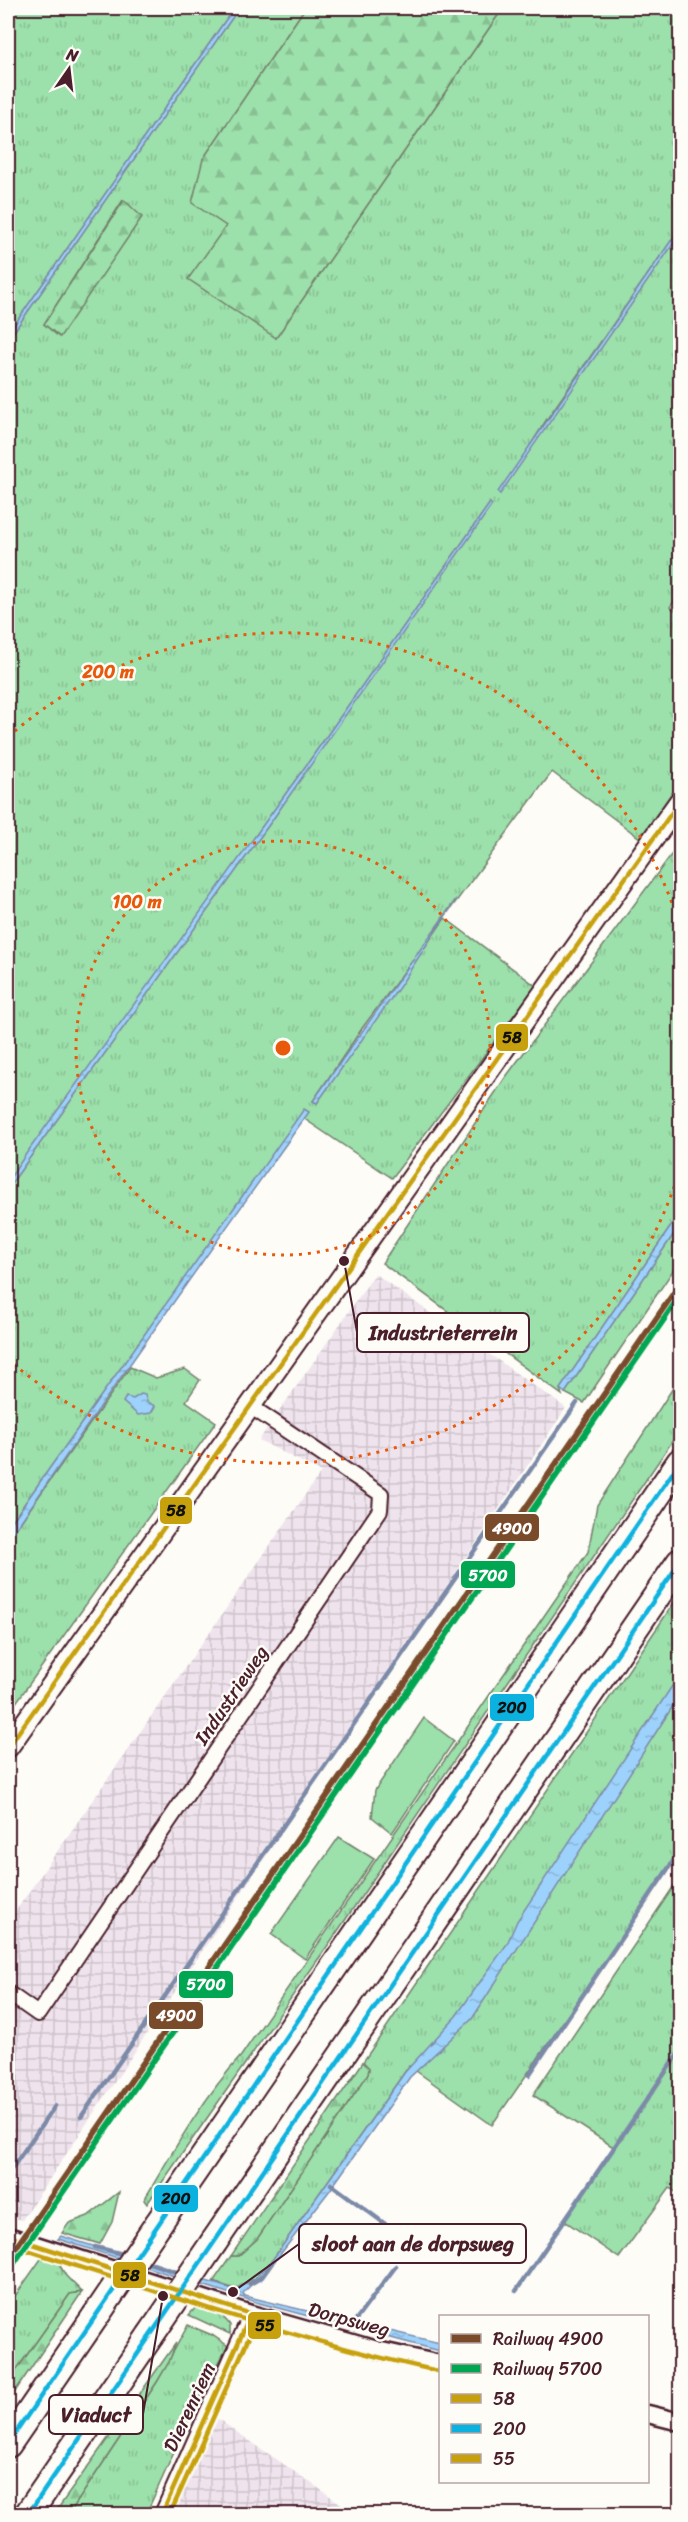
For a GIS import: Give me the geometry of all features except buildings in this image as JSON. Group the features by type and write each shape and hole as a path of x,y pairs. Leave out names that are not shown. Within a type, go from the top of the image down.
{"highway":[{"path":"8,2444 681,1462"},
{"path":"28,2514 681,1562"}],"main road":[{"path":"8,1747 681,801"}],"street":[{"name":"Industrieweg","path":"8,1993 38,2014 380,1510 381,1494 250,1406"},
{"name":"Dorpsweg","path":"8,2236 251,2314 377,2350 439,2364"},
{"name":"Dierenriem","path":"162,2514 251,2314"},
{"path":"649,2414 681,2422"}],"shaded area":[{"path":"375,1274 566,1408 22,2220 8,2216 8,1922 321,1472 259,1440"},
{"path":"218,2419 356,2514 171,2514"}],"green space":[{"path":"8,8 234,8 8,334"},
{"path":"239,8 305,8 203,159 226,226 276,338 503,8 680,8 680,228 547,419 500,493 680,234 680,593 670,607 674,610 680,601 680,782 641,839 552,772 363,1027 313,1101 317,1103 445,918 536,986 392,1178 300,1116 8,1527 8,1188 273,819 490,503 310,760 8,1181 8,340","holes":["123,200 141,217 59,337 44,324"]},
{"path":"305,8 503,8 276,338 188,279 226,226 192,203 203,159"},
{"path":"124,200 142,217 60,337 44,324"},
{"path":"680,843 680,1213 560,1389 562,1395 382,1263 505,1078"},
{"path":"680,1225 680,1260 584,1403 565,1393"},
{"path":"130,1367 156,1378 185,1369 200,1380 186,1401 216,1422 8,1714 8,1540"},
{"path":"680,1377 680,1430 333,1938 147,2204 144,2200 201,2107 241,2056 588,1552 597,1505"},
{"path":"680,1594 680,1852 492,2125 409,2066 273,2259 254,2279 235,2289 213,2282 231,2256 238,2256 257,2239 368,2074 369,2068 363,2062"},
{"path":"424,1718 454,1741 392,1833 372,1817 375,1790"},
{"path":"339,1837 374,1859 305,1959 271,1934"},
{"path":"680,1877 680,2195 670,2188 619,2258 565,2221 615,2148 533,2095"},
{"path":"363,2062 369,2068 368,2074 257,2239 238,2256 231,2256"},
{"path":"119,2192 112,2222 100,2244 62,2233 69,2223 88,2216"},
{"path":"43,2256 56,2259 66,2276 82,2292 70,2294 8,2382 8,2306"},
{"path":"82,2292 8,2402 8,2382 70,2294"},
{"path":"199,2304 218,2311 230,2325 230,2334 189,2315"},
{"path":"188,2325 212,2335 228,2346 196,2404 146,2514 69,2514 157,2382"},
{"path":"176,2343 169,2362 157,2382 69,2514 54,2514"}],"water":[{"path":"234,8 239,8 8,340 8,334"},
{"path":"680,228 680,234 500,494 498,492"},
{"path":"490,503 492,505 273,819 8,1188 8,1181 26,1154 310,760"},
{"path":"456,899 400,986 317,1103 313,1101"},
{"path":"304,1109 309,1112 157,1325 8,1540 8,1527"},
{"path":"680,1213 680,1225 565,1393 560,1389"},
{"path":"141,1394 145,1395 147,1402 155,1406 151,1413 138,1415 123,1402 126,1397 133,1399"},
{"path":"680,1674 680,1695 472,2019 410,2077 330,2190 275,2261 243,2293 245,2296 439,2343 439,2351 259,2303 58,2239 61,2236 235,2290 254,2279 273,2259 405,2072 456,2016 507,1944 517,1921"}],"waterway":[{"path":"81,2117 577,1403"},
{"path":"529,2075 680,1851"},
{"path":"516,2291 680,2051"},
{"path":"8,2174 55,2106"},
{"path":"331,2184 396,2232"},
{"path":"95,2247 127,2255"},
{"path":"144,2261 176,2272"},
{"path":"250,2284 262,2277 272,2263"},
{"path":"352,2325 396,2266"}],"rail line":[{"name":"4900","path":"8,2259 680,1284"},
{"name":"5700","path":"14,2263 680,1296"}],"transit line":[{"name":"58","path":"8,1747 680,801"},
{"name":"200","path":"8,2444 680,1462"},
{"name":"200","path":"28,2514 680,1562"},
{"name":"58","path":"8,2236 251,2314"},
{"name":"55","path":"8,2244 275,2329 438,2371"},
{"name":"58","path":"162,2514 251,2314"},
{"name":"55","path":"170,2514 258,2317"}],"place":[{"name":"Industrieterrein","path":"344,1261"},
{"name":"sloot aan de dorpsweg","path":"233,2292"},
{"name":"Viaduct","path":"163,2296"}]}
